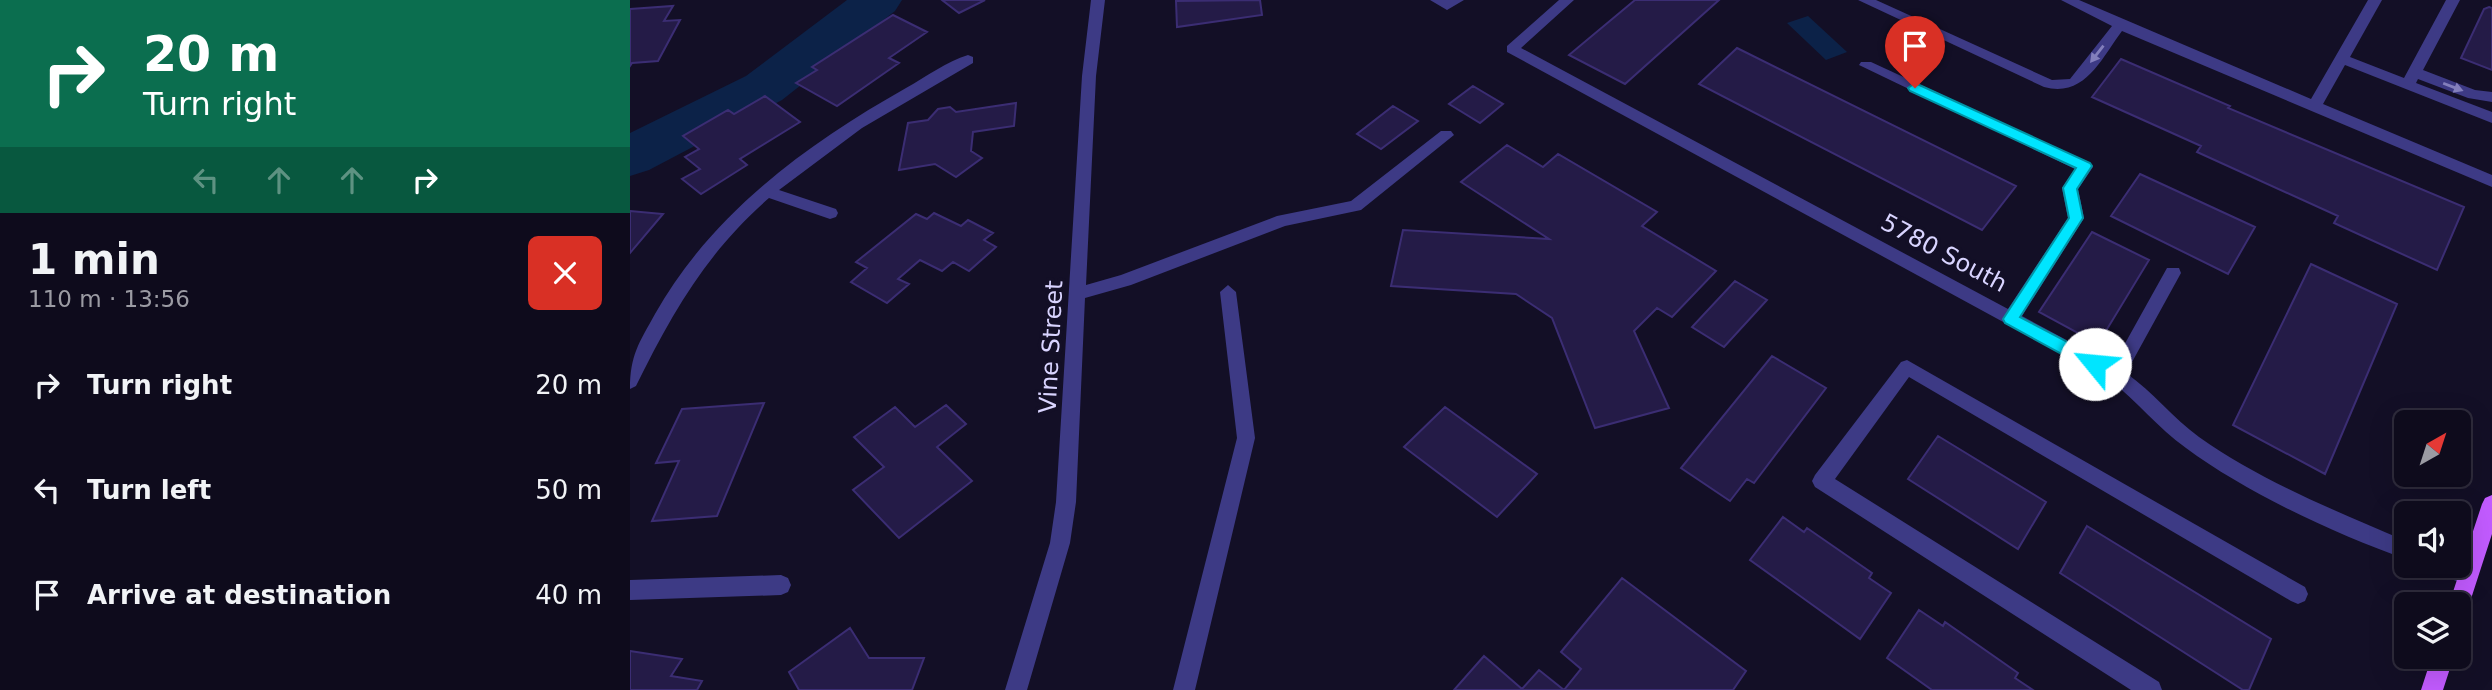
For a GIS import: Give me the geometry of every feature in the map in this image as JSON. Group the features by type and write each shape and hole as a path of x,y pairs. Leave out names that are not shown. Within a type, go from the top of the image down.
{"main road":[{"path":"2471,567 2492,504"},
{"path":"2432,690 2439,669"}],"street":[{"name":"Vine Street","path":"1016,690 1047,590 1064,516 1070,459 1089,76 1098,0"},
{"path":"1437,0 1447,6 1457,0"},
{"name":"5780 South","path":"1567,0 1512,49 2116,375 2139,391 2198,447 2316,513 2394,545"},
{"path":"1865,0 2049,84 2064,86 2075,82 2120,25"},
{"path":"2068,0 2120,25 2492,181"},
{"path":"2315,107 2375,0"},
{"path":"2412,79 2453,0"},
{"path":"2342,59 2412,79 2492,97"},
{"path":"630,381 666,310 696,265 766,191 815,150 871,113 968,60"},
{"path":"1867,65 2085,166 2070,188 2076,218 2011,319"},
{"path":"2412,79 2492,118"},
{"path":"1078,294 1137,276 1283,220 1354,206 1446,135"},
{"path":"766,191 831,213"},
{"path":"2116,375 2173,273"},
{"path":"1184,690 1246,438 1228,292"},
{"path":"2151,690 1822,481 1907,367 2298,594"},
{"path":"630,590 781,585"}],"water":[{"path":"1808,16 1847,52 1826,60 1787,23"}],"building":[{"path":"942,0 985,0 959,13"},
{"path":"1260,0 1262,15 1177,27 1176,1"},
{"path":"1635,0 1719,0 1625,84 1569,55"},
{"path":"673,6 664,21 680,20 658,61 632,63 630,66 630,9"},
{"path":"2492,8 2492,70 2461,58 2484,9"},
{"path":"893,15 927,32 889,58 899,63 837,106 796,83 817,70 812,67"},
{"path":"1737,48 2016,186 1982,230 1699,84"},
{"path":"2121,59 2230,106 2228,108 2464,207 2437,270 2334,223 2338,216 2197,152 2201,146 2092,97"},
{"path":"1473,86 1503,104 1480,123 1449,104"},
{"path":"765,96 800,122 740,159 747,165 701,194 682,179 700,169 685,157 699,149 683,136 728,110 734,114"},
{"path":"1016,103 1014,126 973,132 971,151 982,158 956,177 935,164 899,170 908,123 928,120 938,109 950,107 956,112"},
{"path":"1393,106 1418,121 1381,149 1357,134"},
{"path":"1507,145 1543,167 1558,154 1657,212 1642,226 1716,271 1672,317 1657,308 1634,331 1669,408 1595,428 1552,318 1516,294 1391,286 1403,230 1549,239 1461,182"},
{"path":"2140,174 2255,227 2228,274 2111,216"},
{"path":"630,211 663,214 630,253"},
{"path":"934,213 961,226 968,220 993,233 984,240 996,247 969,271 953,262 942,271 920,260 898,279 909,284 887,303 851,282 867,268 856,262 916,214 927,219"},
{"path":"2092,232 2149,260 2098,344 2039,312"},
{"path":"2311,264 2397,304 2325,474 2233,425"},
{"path":"1735,281 1767,300 1724,347 1692,327"},
{"path":"1772,356 1826,388 1754,483 1747,479 1730,501 1681,468"},
{"path":"764,403 717,516 652,521 679,461 656,463 682,409"},
{"path":"946,405 966,424 937,447 972,481 899,538 853,490 884,467 854,437 895,407 915,427"},
{"path":"1445,407 1537,474 1497,517 1404,447"},
{"path":"1938,436 2046,502 2018,549 1908,479"},
{"path":"1783,517 1804,532 1807,528 1872,573 1869,578 1891,593 1860,639 1750,560"},
{"path":"2087,526 2271,639 2249,690 2243,690 2060,573"},
{"path":"1622,578 1746,671 1733,690 1564,690 1581,669 1561,652"},
{"path":"1919,610 1943,626 1945,622 2018,673 2015,678 2033,690 1932,690 1887,658"},
{"path":"850,628 869,658 924,658 912,690 799,690 789,672"},
{"path":"630,651 682,659 671,676 702,681 697,690 630,690"},
{"path":"1484,656 1522,689 1539,670 1564,690 1454,690"}],"waterway":[{"path":"630,156 764,88 878,0"}],"route":[{"path":"1915,88 2085,166 2070,188 2076,218 2011,319 2095,364"}]}
